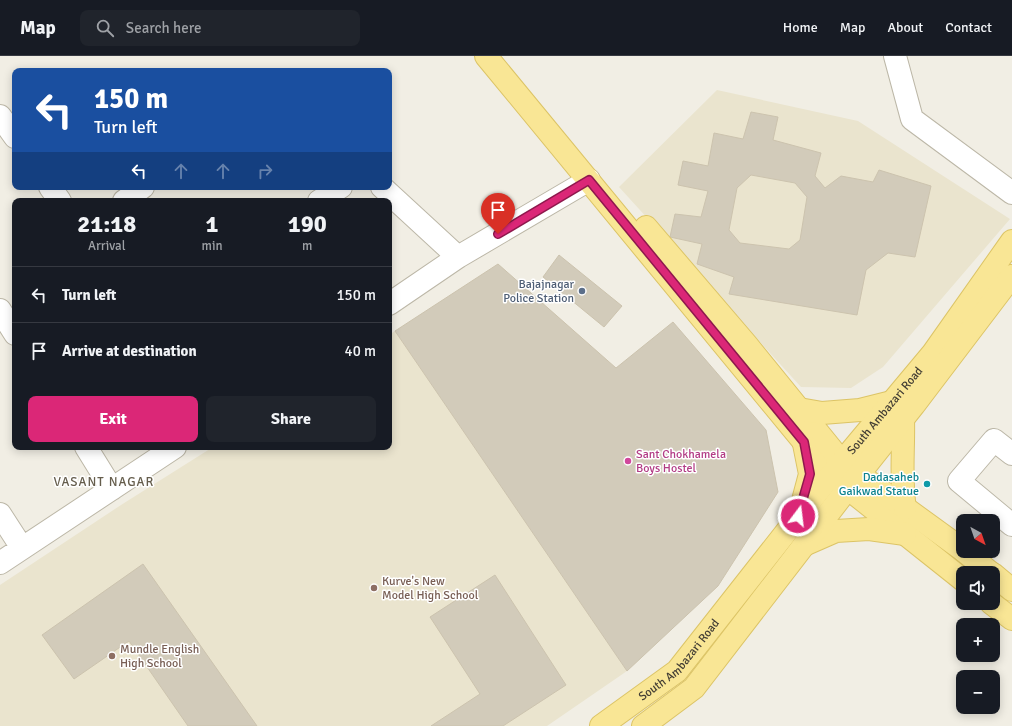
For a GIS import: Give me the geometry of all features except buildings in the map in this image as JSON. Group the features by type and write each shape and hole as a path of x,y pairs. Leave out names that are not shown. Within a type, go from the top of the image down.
{"main road":[{"path":"486,56 804,442 845,475 906,535 956,574"},
{"path":"506,56 583,152 747,345 799,409 845,475 905,508 956,545"},
{"name":"South Ambazari Road","path":"897,410 933,353 1012,241"},
{"name":"South Ambazari Road","path":"643,726 694,688 803,545 845,475 897,410 1012,276"},
{"path":"799,409 822,413 860,410 897,410 904,444 903,495 905,508"},
{"path":"798,516 810,474 804,442"},
{"name":"South Ambazari Road","path":"601,726 677,671 798,516 845,475"},
{"path":"803,545 836,531 869,529 906,535"},
{"path":"973,558 982,566"},
{"path":"1000,580 1012,590"},
{"path":"1000,610 1012,620"}],"street":[{"path":"895,56 912,119 1012,193"},
{"path":"0,116 12,133"},
{"path":"392,302 458,258 589,180"},
{"path":"128,198 139,190"},
{"path":"324,198 336,190"},
{"path":"385,190 458,258"},
{"path":"0,310 12,329"},
{"path":"1012,454 994,440 960,481 1012,526"},
{"path":"88,450 112,489"},
{"path":"0,563 170,450"},
{"path":"0,514 22,548"}],"shaded area":[{"path":"717,90 858,121 1010,219 883,367 851,388 801,387 619,187"},
{"name":"Kurve's New Model High School","path":"395,331 627,671 547,726 0,726 0,585 121,505 208,450 392,450 392,333"}],"place":[{"name":"Bajajnagar Police Station","path":"582,291"},
{"name":"Sant Chokhamela Boys Hostel","path":"628,461"},
{"name":"Dadasaheb Gaikwad Statue","path":"927,484"},
{"name":"Kurve's New Model High School","path":"374,588"},
{"name":"Mundle English High School","path":"112,656"}],"district":[{"name":"VASANT NAGAR","path":"104,482"}],"route":[{"path":"498,234 589,180 804,442 810,474 798,516"}]}
